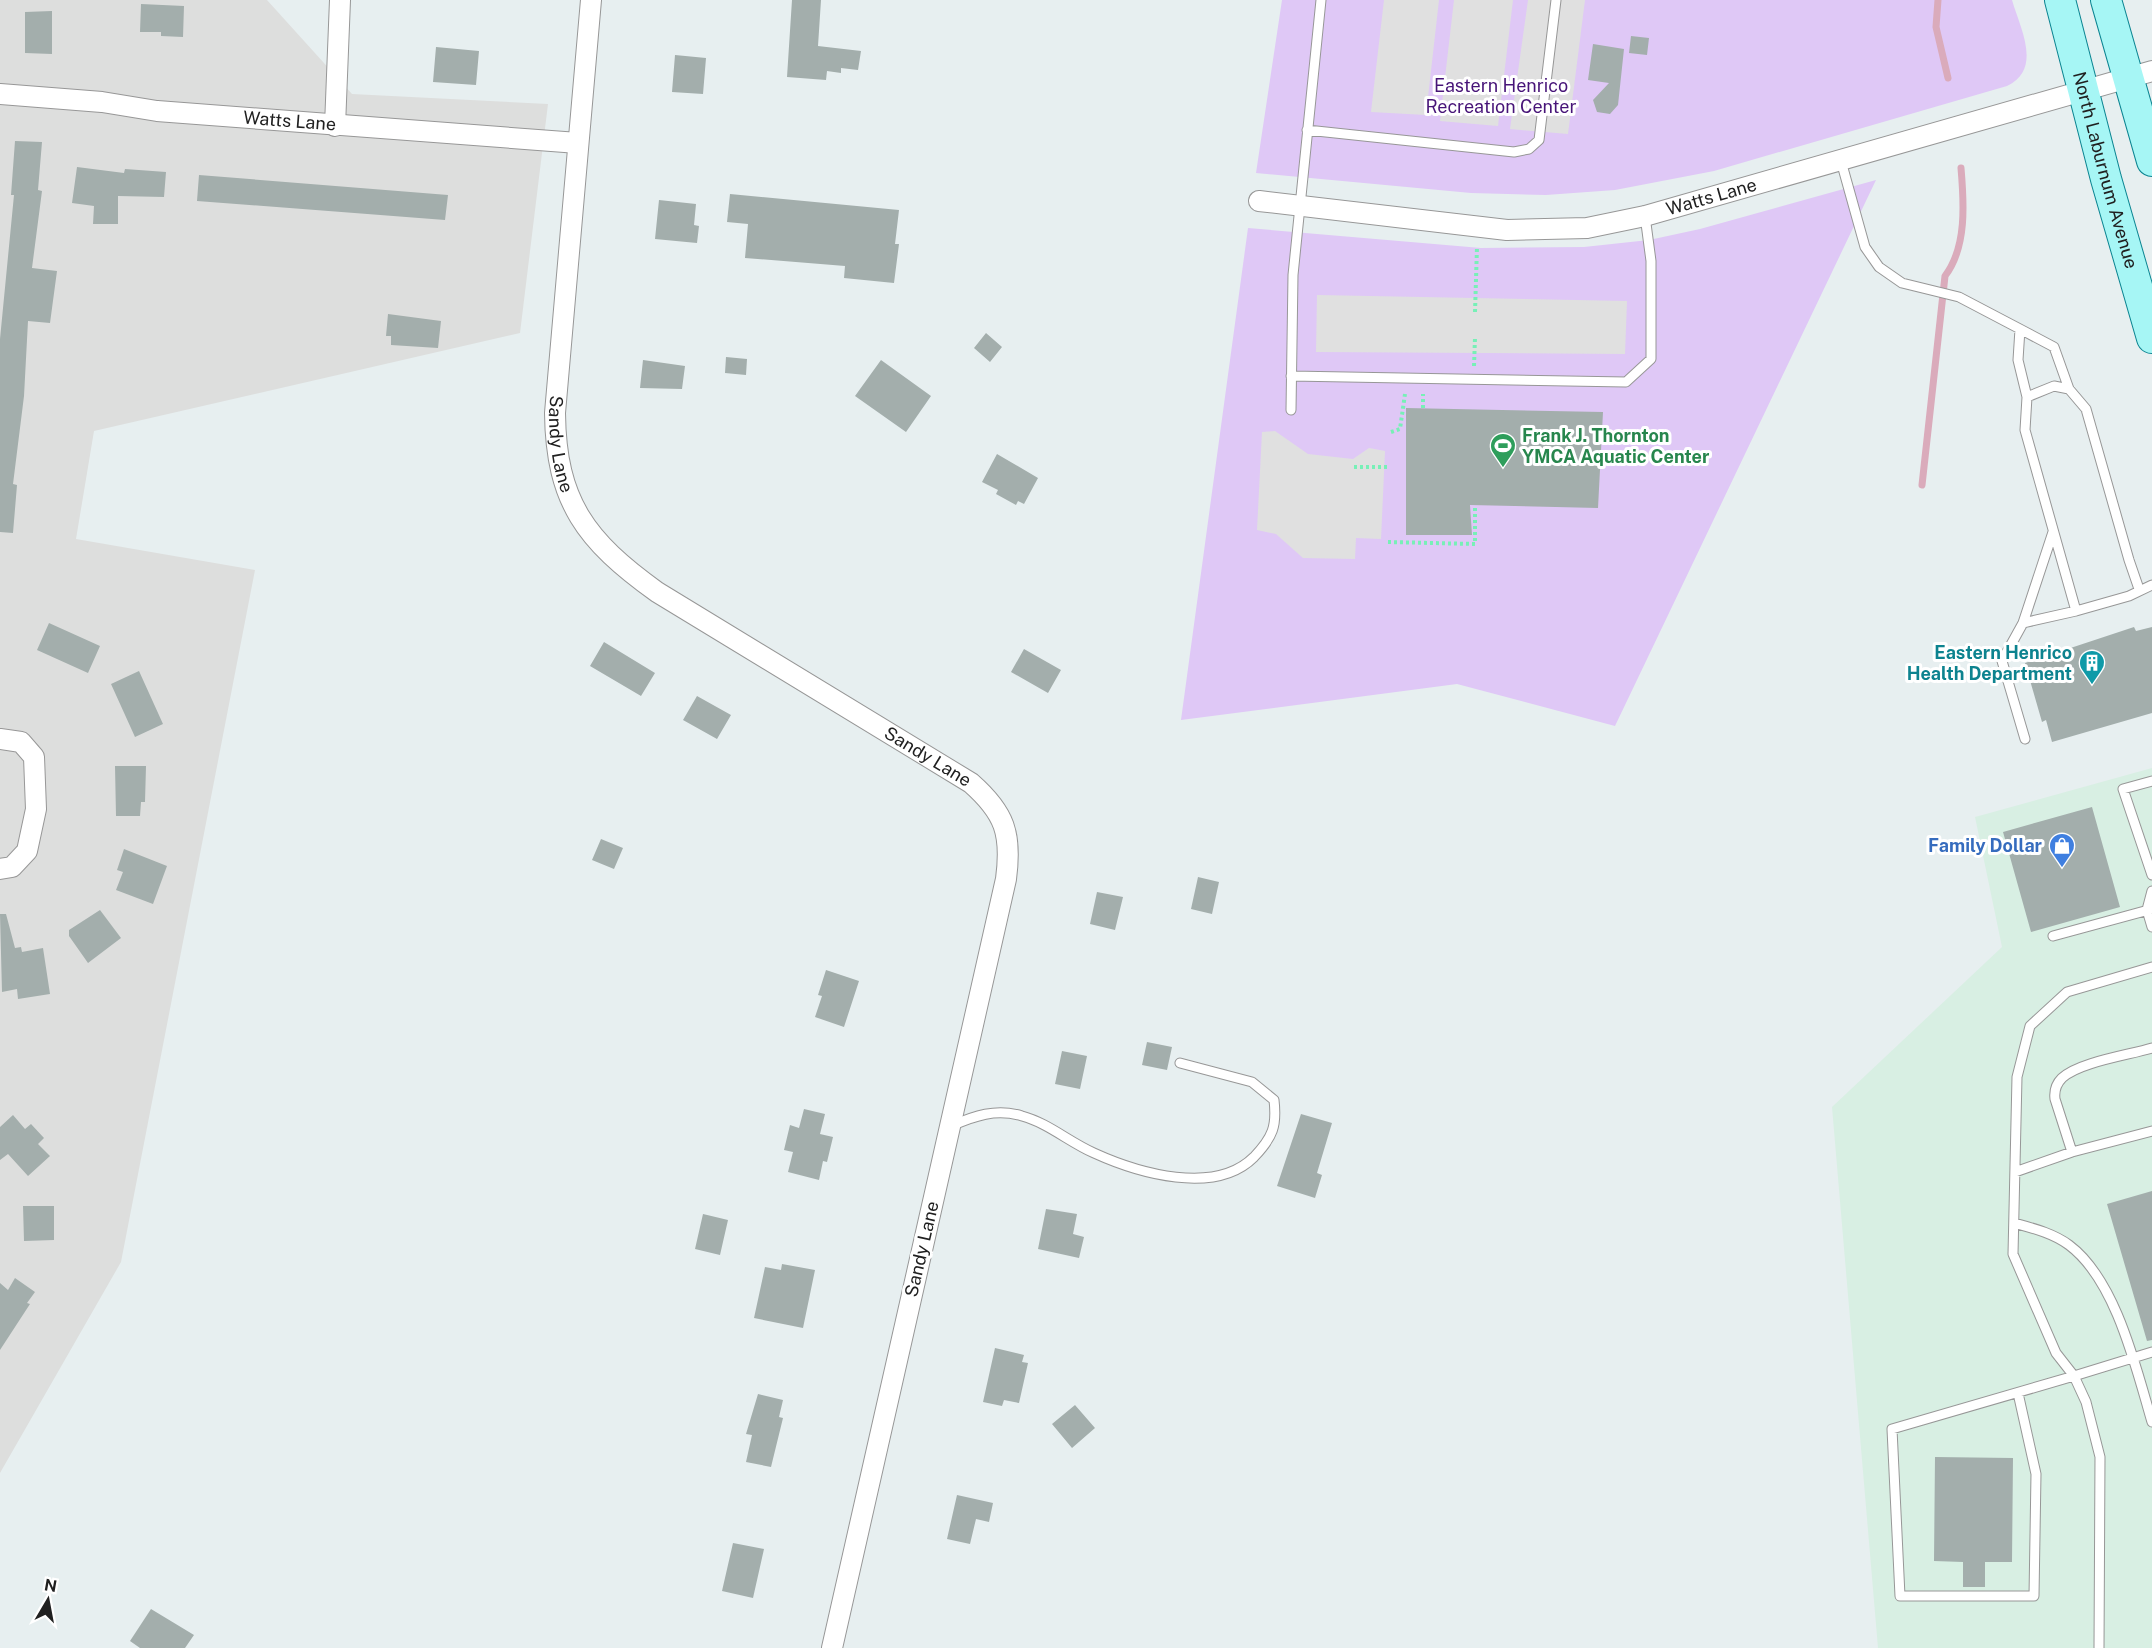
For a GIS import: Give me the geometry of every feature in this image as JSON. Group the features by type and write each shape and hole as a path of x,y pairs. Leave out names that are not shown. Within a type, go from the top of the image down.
{"main road":[{"name":"North Laburnum Avenue","path":"2060,0 2083,92 2152,338"},
{"path":"2106,0 2141,75 2152,161"}],"street":[{"path":"335,126 340,0"},
{"name":"Sandy Lane","path":"591,0 555,413 559,468 573,506 593,537 628,572 657,592 971,783 991,801 1000,816 1010,850 1006,879 832,1648"},
{"name":"Watts Lane","path":"1258,201 1507,230 1587,228 1645,216 2141,75"},
{"name":"Watts Lane","path":"0,94 102,102 157,111 578,143"},
{"path":"0,739 21,741 34,756 36,809 27,851 12,867 0,869"}],"lane":[{"path":"1291,410 1293,274 1321,0"},
{"path":"1307,130 1514,152 1529,149 1539,140 1556,0"},
{"path":"1841,161 1865,247 1879,267 1902,283 1959,297 2054,347 2069,389 2086,409 2139,589"},
{"path":"1291,376 1626,382 1651,359 1651,261 1645,216"},
{"path":"2020,329 2018,360 2027,397 2025,430 2076,611"},
{"path":"2027,397 2054,386 2069,389"},
{"path":"2025,739 2002,661 2023,622 2053,532"},
{"path":"2023,622 2076,611 2129,596 2139,589 2152,585"},
{"path":"2152,781 2123,789 2152,875"},
{"path":"2152,891 2150,909 2152,927"},
{"path":"2053,936 2150,909"},
{"path":"2099,1648 2100,1457 2086,1402 2074,1376 2056,1353 2013,1254 2017,1077 2030,1026 2067,992 2152,967"},
{"path":"2072,1152 2059,1114 2055,1092 2061,1079 2083,1067 2152,1048"},
{"path":"949,1127 977,1114 1021,1115 1047,1126 1094,1153 1165,1174 1195,1178 1223,1175 1247,1164 1265,1145 1276,1122 1274,1100 1252,1082 1180,1063"},
{"path":"2015,1172 2072,1152 2152,1131"},
{"path":"2014,1223 2059,1239 2070,1245 2086,1262 2112,1303 2133,1358 2152,1422"},
{"path":"2018,1393 2036,1474 2034,1596 1900,1596 1892,1429 2152,1352"}],"path":[{"path":"1475,312 1477,243"},
{"path":"1474,366 1475,338"},
{"path":"1391,432 1400,429 1404,420 1405,394"},
{"path":"1423,394 1423,408"},
{"path":"1354,467 1389,467"},
{"path":"1388,542 1475,544 1475,505"}],"shaded area":[{"path":"0,0 267,0 352,94 548,104 520,333 94,431 76,539 255,570 121,1262 0,1473"},
{"path":"1384,0 1439,0 1426,115 1371,112"},
{"path":"1454,0 1513,0 1498,126 1440,121"},
{"path":"1528,0 1585,0 1568,134 1510,129"},
{"path":"1317,295 1627,301 1625,354 1316,352"},
{"path":"1275,431 1308,454 1353,459 1369,448 1385,451 1381,539 1356,538 1355,559 1303,558 1276,534 1257,530 1262,432"},
{"path":"2152,768 2152,1648 1878,1648 1832,1107 2002,947 1975,817"}],"green space":[{"name":"Eastern Henrico Recreation Center","path":"1282,0 2012,0 2023,35 2027,59 2018,79 2007,86 1714,171 1615,190 1546,195 1471,193 1256,173"},
{"path":"1876,180 1615,726 1457,684 1181,720 1248,228 1481,248 1584,247 1649,240 1700,229"}],"building":[{"path":"792,0 821,0 818,46 861,51 858,70 841,68 841,73 827,71 826,80 787,77"},
{"path":"141,4 184,6 183,37 161,36 161,32 140,32"},
{"path":"52,11 52,54 25,53 25,12"},
{"path":"1631,36 1649,38 1647,55 1629,53"},
{"path":"1593,44 1624,49 1618,105 1610,114 1597,112 1593,100 1609,83 1588,80"},
{"path":"436,47 479,51 476,85 433,82"},
{"path":"675,55 706,58 703,94 672,92"},
{"path":"15,141 42,142 38,190 42,191 32,268 57,271 50,323 28,321 24,396 13,484 17,485 13,533 0,532 0,339 14,195 11,195"},
{"path":"77,167 124,173 125,169 166,172 164,197 118,196 118,224 93,224 94,206 72,203"},
{"path":"199,175 448,195 445,220 197,201"},
{"path":"730,194 899,210 895,244 899,244 894,283 844,278 845,266 745,258 748,224 727,222"},
{"path":"659,200 696,204 694,225 699,226 697,243 655,239"},
{"path":"388,314 441,321 438,348 391,345 391,336 386,336"},
{"path":"986,333 1002,347 990,362 974,348"},
{"path":"726,357 747,359 746,375 725,373"},
{"path":"643,360 685,366 682,389 640,388"},
{"path":"881,360 931,396 906,432 855,396"},
{"name":"Frank J. Thornton YMCA Aquatic Center","path":"1406,408 1603,412 1598,508 1470,505 1472,535 1406,535"},
{"path":"997,454 1038,478 1024,504 1018,501 1016,505 996,494 998,490 982,482"},
{"path":"49,623 100,646 88,673 37,650"},
{"name":"Eastern Henrico Health Department","path":"2134,627 2136,631 2152,627 2152,713 2052,742 2046,720 2042,722 2025,663"},
{"path":"604,642 655,673 641,696 590,666"},
{"path":"1024,649 1061,670 1048,693 1011,672"},
{"path":"139,671 163,724 135,737 111,684"},
{"path":"697,696 731,715 717,739 683,720"},
{"path":"115,766 146,766 145,802 141,802 140,816 116,816"},
{"name":"Family Dollar","path":"2092,807 2120,907 2031,932 2003,832"},
{"path":"601,839 623,848 614,869 592,860"},
{"path":"124,849 167,866 153,904 116,890 123,872 117,870"},
{"path":"1198,877 1219,882 1212,914 1191,909"},
{"path":"1097,892 1123,897 1115,930 1090,924"},
{"path":"100,910 121,938 88,963 69,936 69,930"},
{"path":"0,914 6,914 15,948 21,947 22,952 43,948 50,994 18,999 17,989 2,992"},
{"path":"826,970 859,981 844,1027 815,1017 822,996 818,995"},
{"path":"1147,1042 1172,1047 1167,1070 1142,1065"},
{"path":"1062,1051 1087,1056 1080,1089 1055,1084"},
{"path":"804,1109 825,1114 820,1134 833,1137 827,1162 823,1161 819,1180 788,1172 793,1152 784,1150 790,1125 799,1128"},
{"path":"1301,1114 1332,1123 1317,1173 1322,1175 1315,1198 1277,1186"},
{"path":"13,1115 25,1129 31,1124 44,1138 38,1144 50,1156 28,1176 8,1154 0,1160 0,1127"},
{"path":"2152,1191 2152,1340 2147,1341 2107,1204"},
{"path":"23,1206 54,1206 54,1240 24,1241"},
{"path":"1046,1209 1077,1214 1073,1234 1084,1237 1079,1258 1038,1249"},
{"path":"703,1214 728,1220 720,1255 695,1249"},
{"path":"782,1264 815,1270 803,1328 754,1318 765,1267 781,1270"},
{"path":"15,1278 35,1292 27,1303 30,1304 0,1350 0,1283 8,1290"},
{"path":"995,1348 1024,1355 1022,1362 1028,1363 1019,1403 1004,1400 1002,1406 983,1402"},
{"path":"758,1394 783,1400 779,1417 783,1418 771,1467 746,1462 752,1435 746,1434"},
{"path":"1075,1405 1095,1428 1072,1448 1052,1424"},
{"path":"1935,1457 2013,1458 2012,1562 1985,1562 1985,1587 1963,1587 1963,1562 1934,1561"},
{"path":"957,1495 993,1503 989,1522 976,1519 970,1544 947,1539"},
{"path":"733,1543 764,1549 753,1598 722,1591"},
{"path":"151,1609 194,1635 185,1648 140,1648 130,1641"}],"waterway":[{"path":"1938,0 1936,27 1948,78"},
{"path":"1922,485 1945,276 1961,238 1963,196 1961,168"}],"place":[{"name":"Frank J. Thornton YMCA Aquatic Center","path":"1503,469"},
{"name":"Eastern Henrico Health Department","path":"2092,686"},
{"name":"Family Dollar","path":"2062,869"}]}
